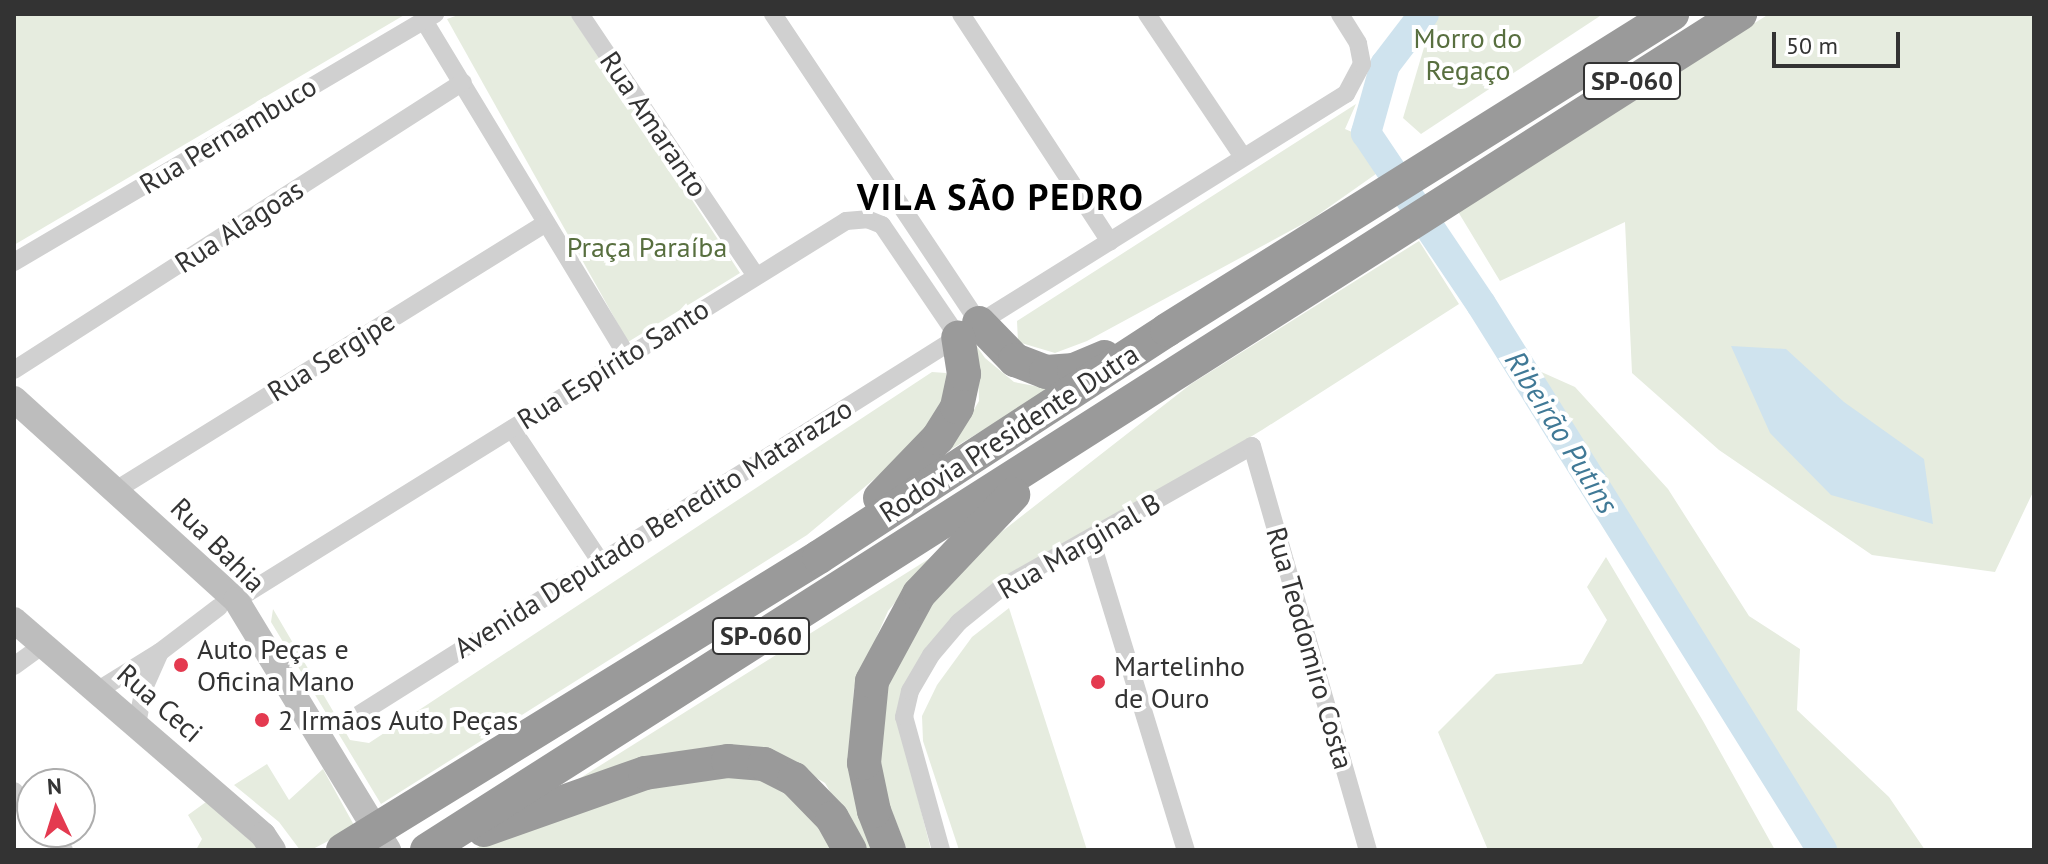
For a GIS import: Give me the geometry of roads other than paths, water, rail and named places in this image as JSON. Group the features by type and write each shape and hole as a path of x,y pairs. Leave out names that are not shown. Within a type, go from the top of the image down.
{"highway":[{"name":"Rodovia Presidente Dutra","path":"343,850 819,557 1167,330 1672,14"},
{"name":"Rodovia Presidente Dutra","path":"427,850 1740,14"},
{"path":"819,557 938,438 957,407 968,330 1015,360 1046,372 1074,370 1167,330"},
{"path":"889,850 874,811 864,763 865,718 872,681 897,626 983,522 1094,423"},
{"path":"427,850 645,773 728,761 764,764 794,779 832,818 850,850"}],"main road":[{"name":"Rua Bahia","path":"14,399 116,490 227,604 316,732 388,850"},
{"name":"Rua Ceci","path":"14,620 137,724 268,842"}],"street":[{"name":"Rua Amaranto","path":"580,14 755,274"},
{"path":"773,14 968,330"},
{"path":"961,14 1110,242"},
{"path":"1147,14 1243,157"},
{"name":"Avenida Deputado Benedito Matarazzo","path":"350,720 1346,94 1358,80 1362,64 1358,43 1340,14"},
{"path":"429,16 463,82 627,356"},
{"name":"Rua Pernambuco","path":"17,254 429,16"},
{"name":"Rua Alagoas","path":"14,370 463,82"},
{"name":"Rua Espírito Santo","path":"97,691 160,652 227,604 512,429 755,274 846,221 867,219 882,225 968,330"},
{"name":"Rua Sergipe","path":"116,490 546,223"},
{"path":"512,429 600,561"},
{"name":"Rua Marginal B","path":"941,850 909,750 904,717 910,691 959,622 1034,567 1091,540 1252,446"},
{"name":"Rua Teodomiro Costa","path":"1252,446 1368,850"},
{"path":"1091,540 1186,850"},
{"path":"14,666 44,644"},
{"name":"Rua Espírito Santo","path":"137,724 144,688 160,652"}],"water":[{"path":"1731,346 1786,349 1844,402 1924,459 1933,524 1831,495 1770,433"}],"waterway":[{"name":"Ribeirão Putins","path":"1424,14 1385,65 1366,133 1481,304 1822,850"}],"place":[{"name":"Auto Peças e Oficina Mano","path":"181,665"},
{"name":"Martelinho de Ouro","path":"1098,682"},
{"name":"2 Irmãos Auto Peças","path":"262,720"}],"district":[{"name":"VILA SÃO PEDRO","path":"1001,197"}],"park label":[{"name":"Morro do Regaço","path":"1468,54"},
{"name":"Praça Paraíba","path":"647,247"}]}
